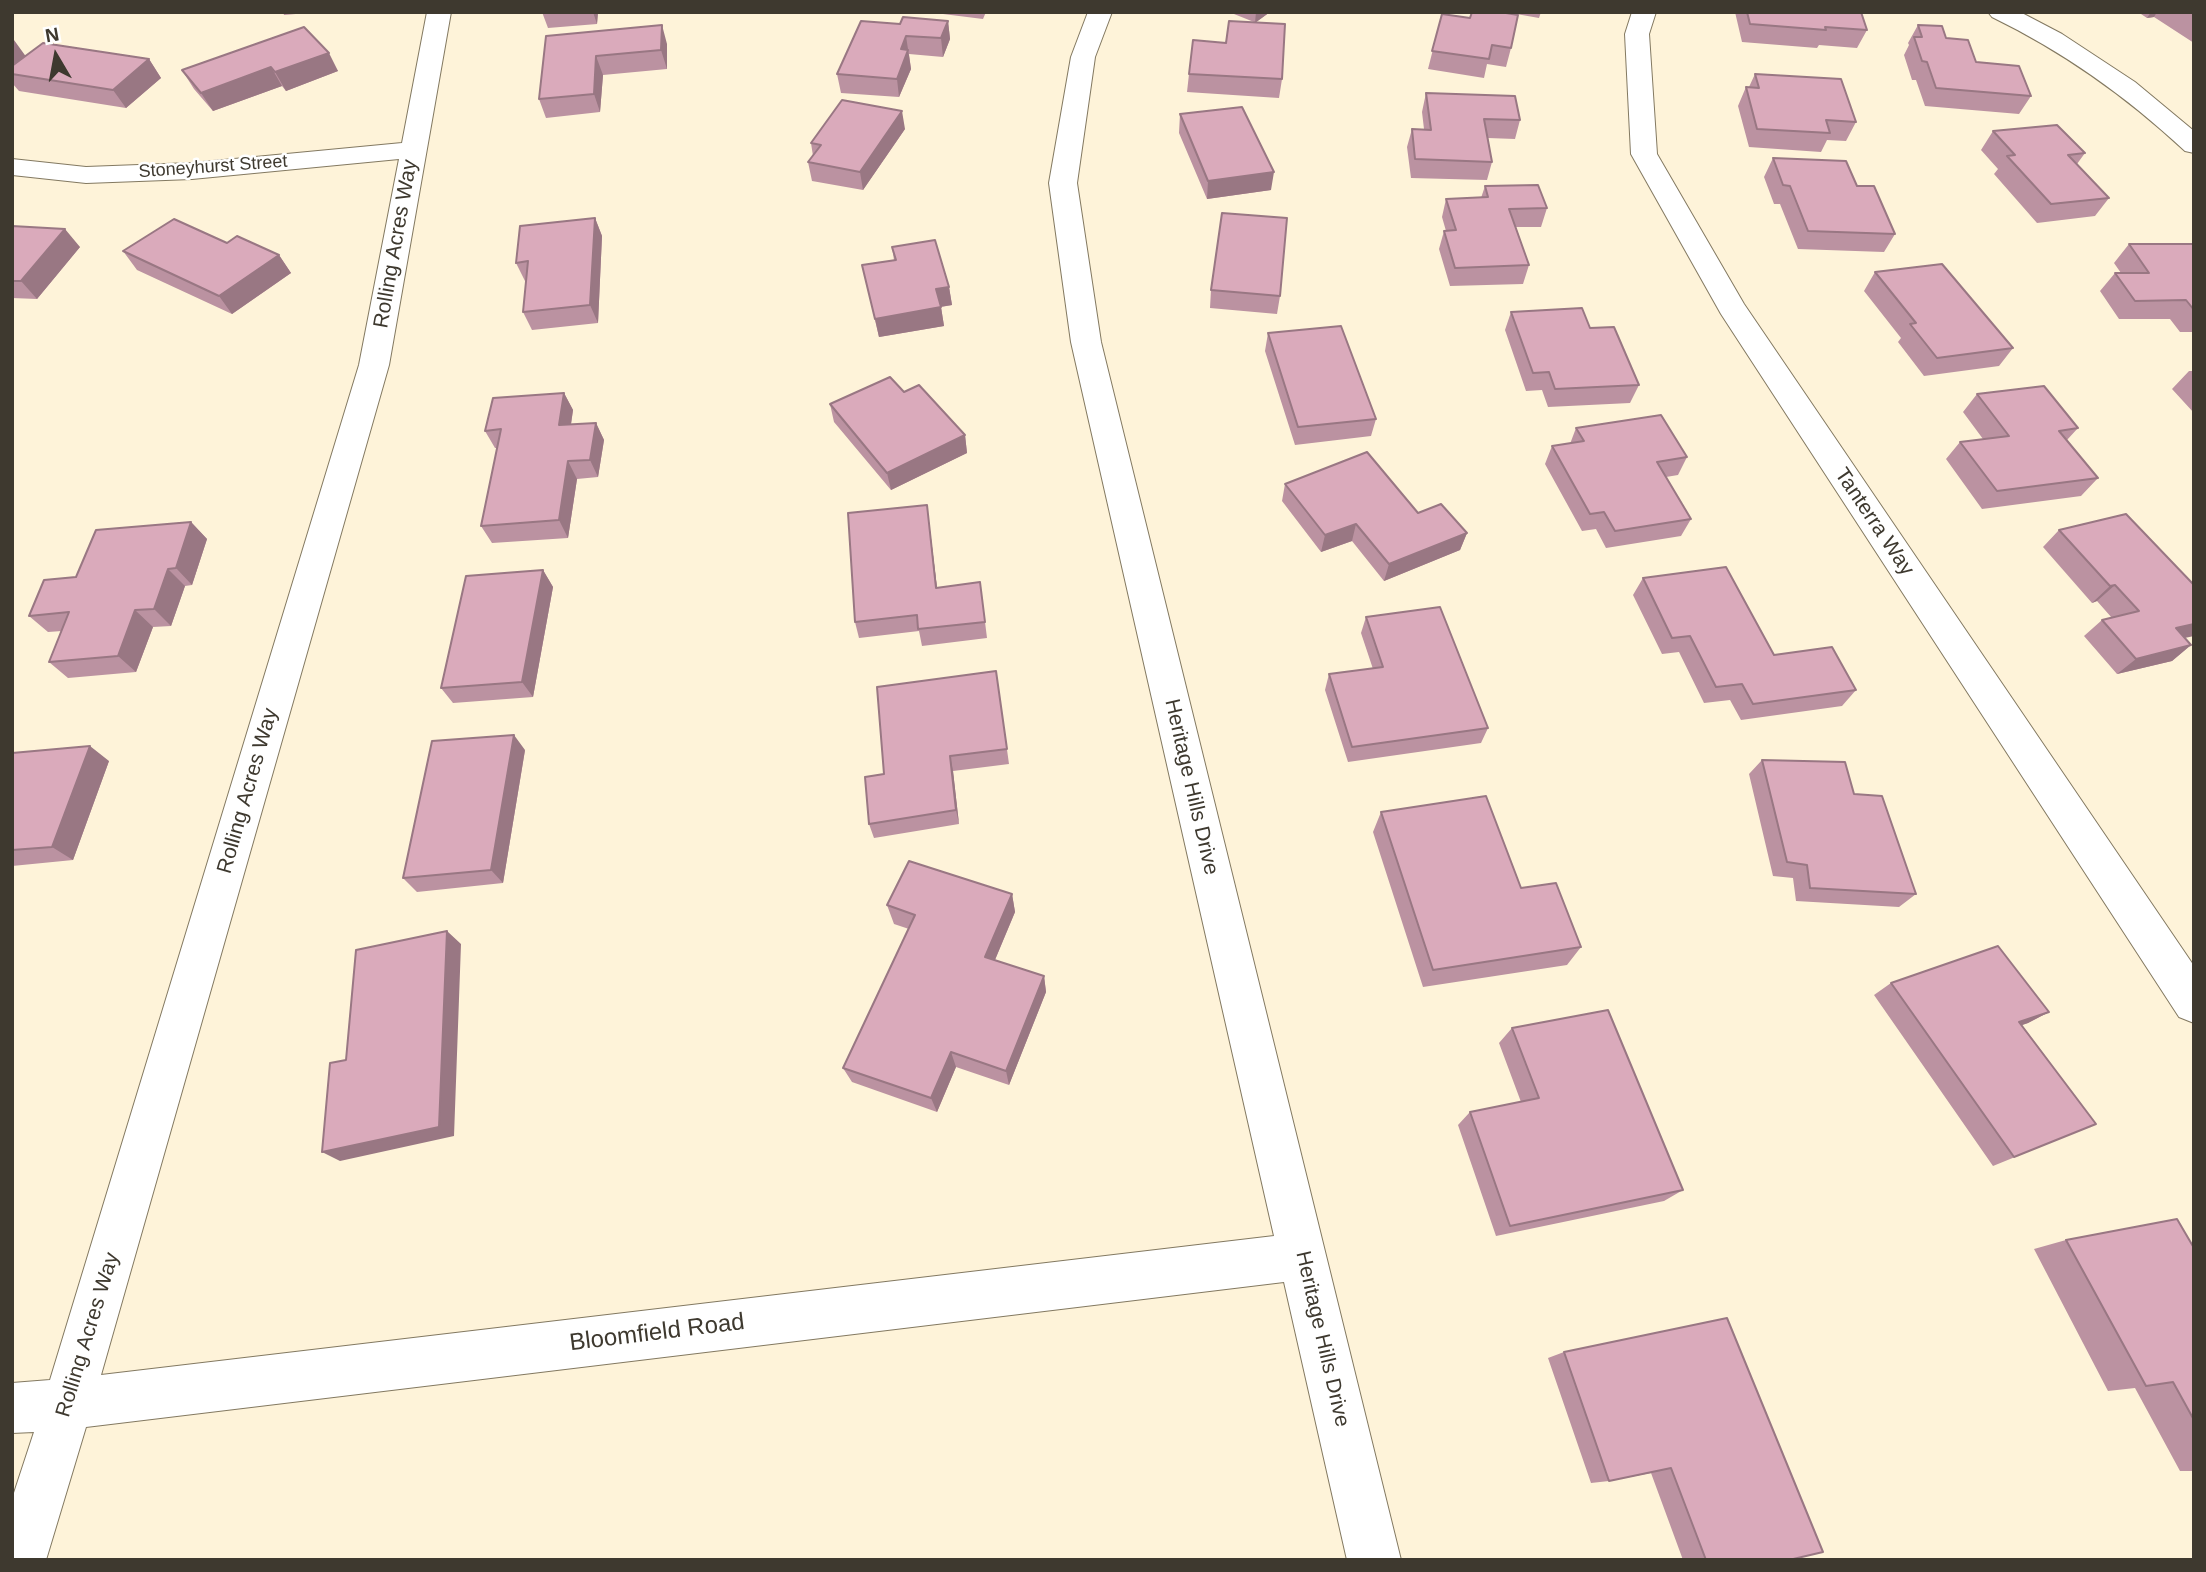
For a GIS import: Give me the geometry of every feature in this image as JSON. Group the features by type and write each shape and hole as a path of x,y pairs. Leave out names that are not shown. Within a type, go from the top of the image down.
{"street":[{"name":"Rolling Acres Way","path":"19,1560 68,1404 374,365 439,12"},
{"name":"Heritage Hills Drive","path":"1100,12 1083,57 1063,183 1086,342 1374,1560"},
{"name":"Tanterra Way","path":"1644,12 1637,34 1644,154 1731,307 2194,1003"},
{"path":"2000,12 2047,33 2107,72 2194,145"},
{"name":"Stoneyhurst Street","path":"12,167 86,175 192,171 413,150"},
{"name":"Bloomfield Road","path":"12,1408 68,1404 1302,1256"}],"building":[{"path":"1472,12 1518,15 1511,48 1492,45 1489,59 1432,51 1442,14 1470,18"},
{"path":"1747,12 1861,12 1867,30 1750,24"},
{"path":"903,17 948,21 941,38 906,36 901,49 908,50 897,79 837,74 861,21 900,24"},
{"path":"1229,21 1285,24 1282,79 1189,74 1193,40 1226,43"},
{"path":"662,25 661,50 596,56 594,94 539,99 546,36"},
{"path":"1918,25 1942,26 1946,38 1968,40 1976,62 2019,66 2031,96 1936,88 1927,62 1922,61 1914,37 1922,37"},
{"path":"304,27 329,53 275,72 271,67 201,93 182,70"},
{"path":"43,43 149,59 113,90 12,74 12,66"},
{"path":"1755,74 1841,79 1856,122 1826,120 1830,133 1757,129 1746,87 1759,88"},
{"path":"1426,93 1515,96 1520,120 1484,119 1492,162 1415,159 1412,129 1431,130"},
{"path":"842,100 902,111 860,172 808,162 821,145 811,143"},
{"path":"1242,107 1274,172 1208,181 1180,114"},
{"path":"2057,125 2085,153 2068,155 2109,198 2051,204 2007,156 2015,155 1993,131"},
{"path":"1773,158 1846,161 1857,186 1874,186 1895,234 1808,231 1790,186 1783,185"},
{"path":"1538,185 1547,208 1509,209 1529,265 1455,268 1444,231 1456,230 1446,199 1488,197 1485,186"},
{"path":"1222,213 1287,218 1280,296 1211,290"},
{"path":"595,218 590,305 523,312 528,261 516,263 520,226"},
{"path":"174,219 227,243 237,236 279,255 219,296 123,251"},
{"path":"12,226 65,229 21,281 12,281"},
{"path":"935,240 949,287 936,289 941,307 875,319 862,265 896,260 892,247"},
{"path":"2129,244 2194,244 2194,310 2186,300 2135,301 2115,273 2149,273"},
{"path":"1942,264 2013,348 1937,358 1910,324 1916,323 1875,272"},
{"path":"1582,308 1590,328 1614,327 1639,385 1555,389 1549,372 1533,373 1511,312"},
{"path":"1341,326 1376,419 1298,427 1268,333"},
{"path":"890,377 904,392 919,385 965,435 887,473 830,404"},
{"path":"2044,386 2078,428 2059,431 2098,478 1997,491 1960,442 2009,436 1977,394"},
{"path":"564,393 559,425 596,423 590,460 568,461 559,520 481,526 501,429 485,431 493,398"},
{"path":"1661,415 1687,457 1657,462 1691,519 1615,531 1604,512 1590,514 1552,446 1584,441 1576,428"},
{"path":"1367,452 1418,513 1441,504 1467,533 1389,564 1356,524 1325,535 1285,484"},
{"path":"927,505 936,588 980,582 985,622 918,629 917,615 855,622 848,513"},
{"path":"2126,514 2194,585 2194,624 2176,628 2191,645 2136,659 2102,620 2139,611 2115,585 2110,586 2059,530"},
{"path":"191,522 176,568 168,569 154,609 135,610 118,656 49,662 69,612 29,616 44,580 76,577 96,530"},
{"path":"1726,567 1774,655 1832,647 1856,690 1753,704 1742,684 1716,687 1690,636 1672,638 1643,578"},
{"path":"543,570 522,682 441,688 466,576"},
{"path":"1440,607 1488,728 1352,747 1329,674 1383,667 1366,617"},
{"path":"996,671 1007,749 950,756 956,810 869,824 865,777 884,774 877,687"},
{"path":"514,735 491,870 403,878 432,741"},
{"path":"90,746 52,847 12,850 12,753"},
{"path":"1762,760 1845,762 1854,794 1882,796 1916,894 1810,888 1807,865 1787,862"},
{"path":"1486,796 1521,888 1556,883 1581,947 1433,970 1381,812"},
{"path":"909,861 1012,894 985,957 1044,976 1006,1071 951,1052 931,1098 843,1068 915,915 887,905"},
{"path":"447,931 439,1127 322,1152 330,1063 346,1060 356,950"},
{"path":"1998,946 2049,1012 2019,1022 2096,1124 2014,1157 1891,983"},
{"path":"1608,1010 1683,1190 1510,1226 1470,1112 1539,1098 1512,1028"},
{"path":"2177,1219 2194,1248 2194,1420 2173,1382 2146,1386 2066,1240"},
{"path":"1727,1318 1823,1552 1789,1560 1706,1560 1671,1468 1609,1481 1564,1352"}]}
